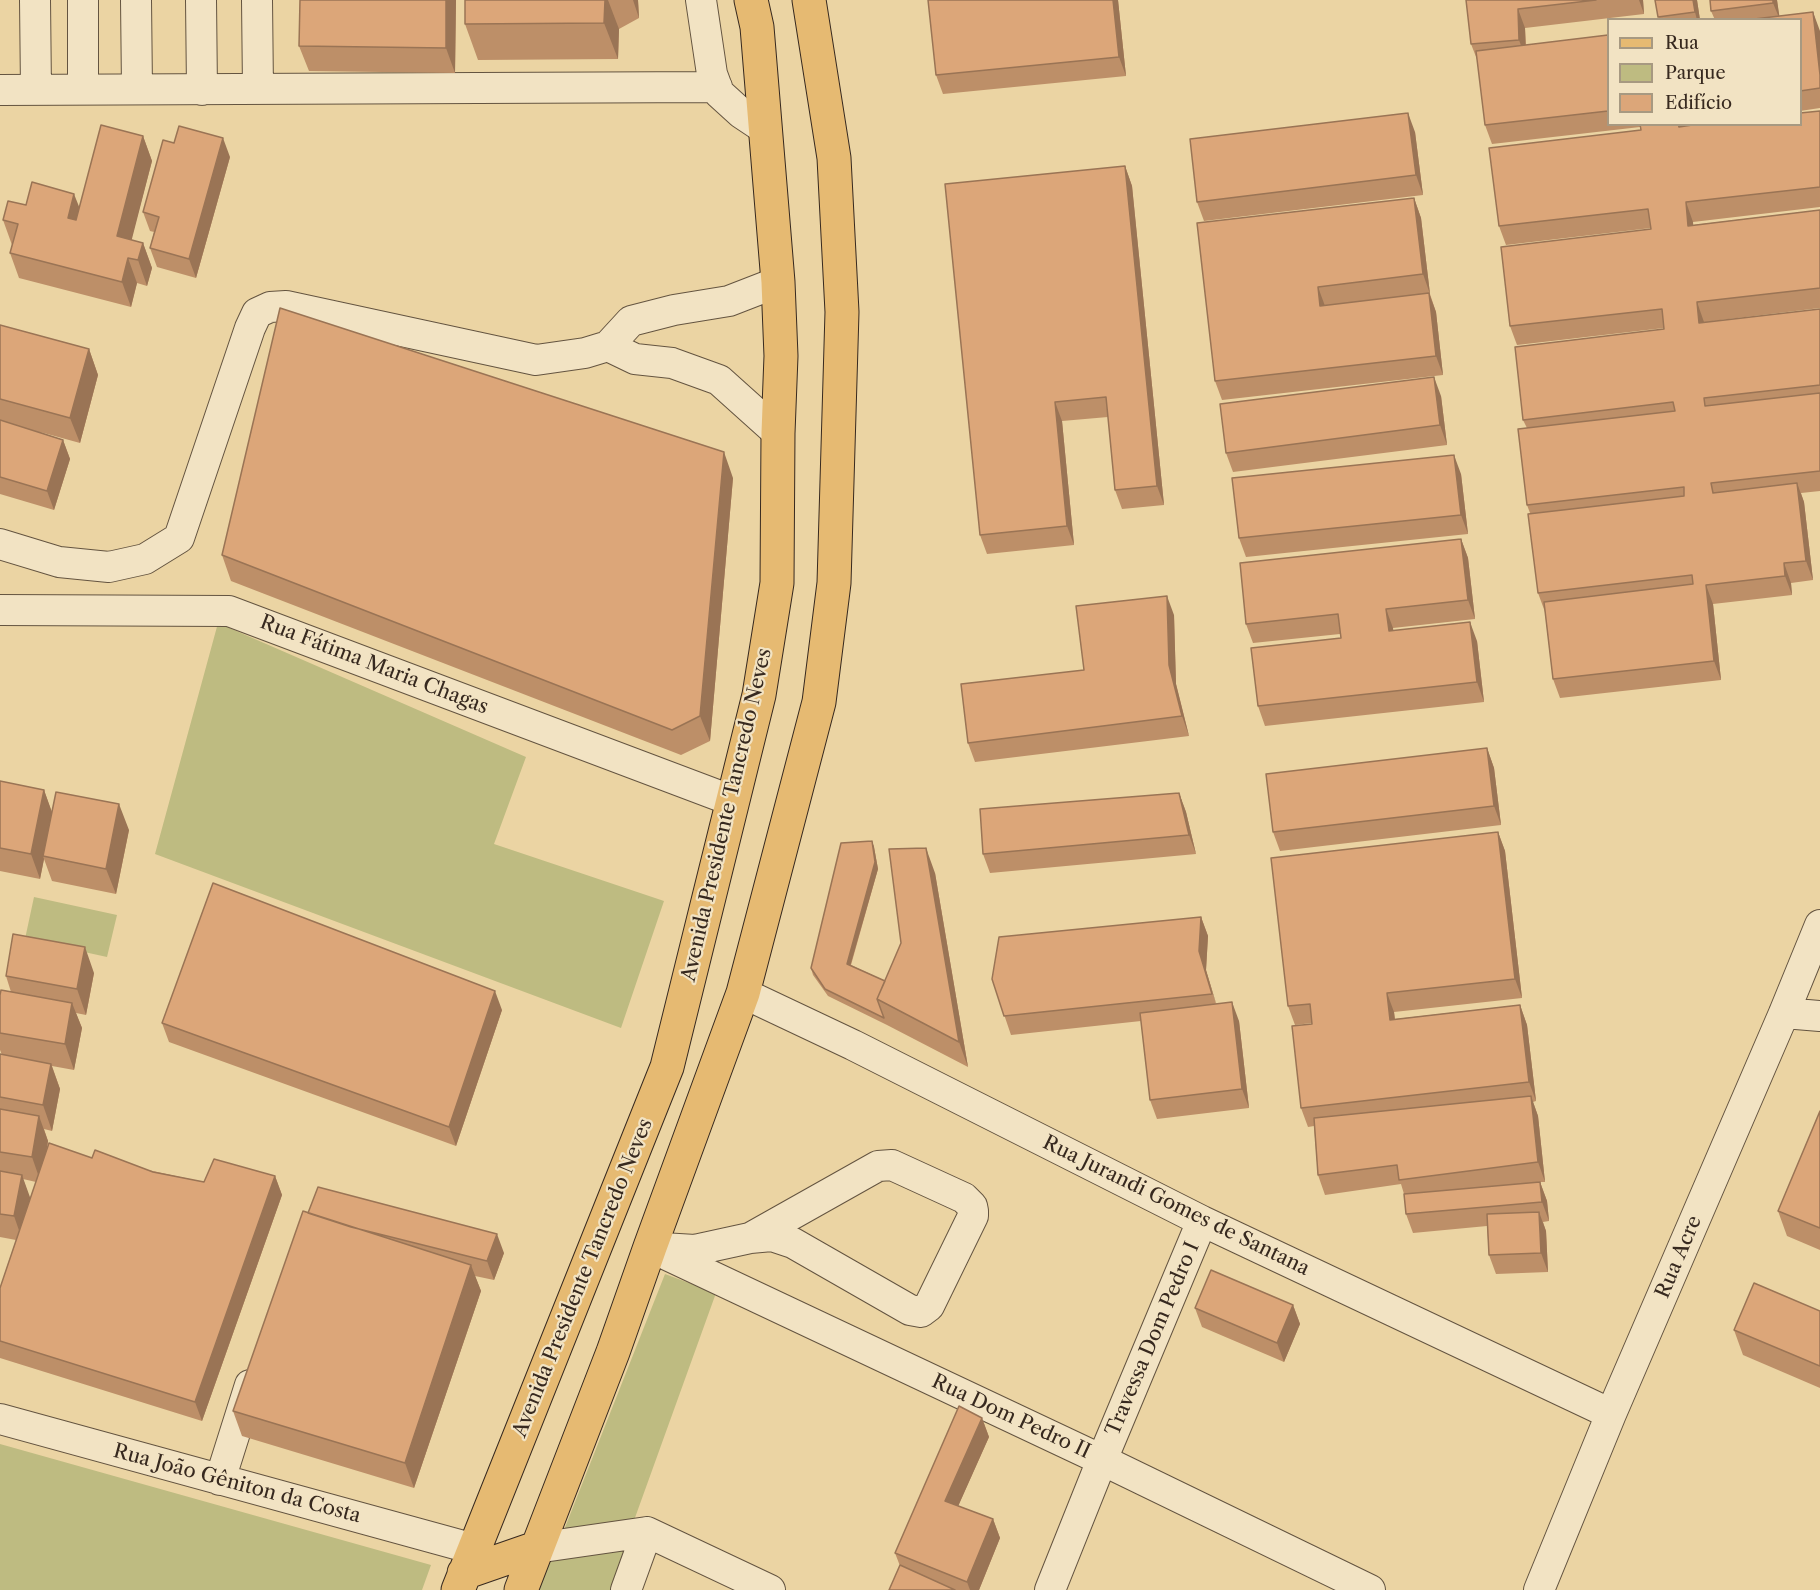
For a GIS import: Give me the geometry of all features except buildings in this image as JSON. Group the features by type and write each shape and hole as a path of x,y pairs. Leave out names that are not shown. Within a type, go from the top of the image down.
{"main road":[{"name":"Avenida Presidente Tancredo Neves","path":"465,1571 667,1067 759,695 777,583 781,356 778,282 757,27 751,0"},
{"path":"521,1590 613,1352 743,993 819,702 834,583 842,312 834,158 809,0"},
{"path":"465,1571 540,1540"}],"street":[{"path":"35,0 36,90"},
{"path":"83,0 83,89"},
{"path":"136,0 137,88"},
{"path":"201,0 202,90"},
{"path":"257,0 258,89"},
{"path":"701,0 712,75 719,93 741,113 765,129"},
{"path":"0,90 717,87"},
{"path":"0,544 59,562 109,567 145,559 179,538 250,328 257,313 270,307 286,306 536,360 585,353 608,346 631,321 674,310 729,301 778,282"},
{"path":"608,346 635,359 672,363 719,380 778,433"},
{"name":"Rua Fátima Maria Chagas","path":"0,610 229,611 733,801"},
{"name":"Rua Acre","path":"1539,1590 1611,1414 1820,925"},
{"name":"Rua Jurandi Gomes de Santana","path":"743,993 853,1045 1202,1221 1611,1414"},
{"path":"1784,1013 1820,1016"},
{"path":"650,1247 695,1250 750,1238 772,1236 793,1243 910,1310 921,1312 929,1306 973,1216 973,1211 972,1206 964,1198 892,1164 878,1166 750,1238"},
{"name":"Travessa Dom Pedro I","path":"1050,1590 1202,1221"},
{"name":"Rua Dom Pedro II","path":"650,1247 1102,1460 1370,1590"},
{"path":"220,1480 260,1355"},
{"name":"Rua João Gêniton da Costa","path":"0,1419 220,1480 465,1571"},
{"path":"626,1590 647,1532"},
{"path":"540,1540 647,1532 770,1590"}],"green space":[{"path":"218,623 526,757 494,844 664,901 621,1028 155,854"},
{"path":"34,897 117,915 107,957 25,939"},
{"path":"665,1274 716,1293 632,1526 562,1535"},
{"path":"0,1444 431,1565 422,1590 0,1590"},
{"path":"630,1541 613,1590 539,1590 553,1553"}]}
